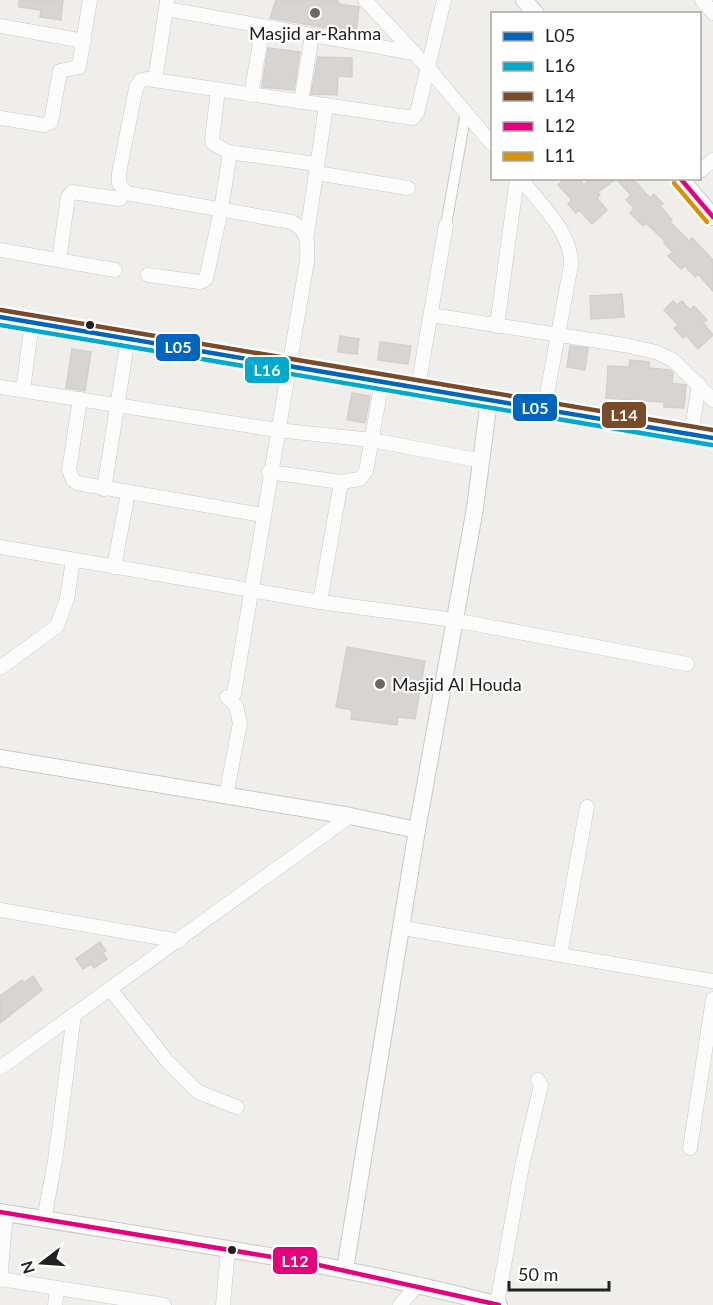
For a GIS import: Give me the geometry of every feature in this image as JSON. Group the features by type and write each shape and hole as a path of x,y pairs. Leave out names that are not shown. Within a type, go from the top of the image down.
{"street":[{"path":"0,118 44,125 51,122 60,71 79,67 90,0"},
{"path":"365,0 429,69 491,143"},
{"path":"307,234 303,228 292,222 133,196 122,188 119,173 136,88 143,79 155,80 412,118 417,113 429,69 444,0"},
{"path":"524,0 534,12"},
{"path":"702,0 713,13"},
{"path":"155,80 167,5 263,26 414,53"},
{"path":"0,26 84,41"},
{"path":"251,95 263,26"},
{"path":"301,102 312,35"},
{"path":"218,90 212,139 213,143 228,152 408,188"},
{"path":"226,796 240,723 236,706 230,695 307,261 307,234 326,106"},
{"path":"418,387 466,112"},
{"path":"148,275 200,282 206,279 221,210 228,152"},
{"path":"701,169 713,160"},
{"path":"497,326 519,180"},
{"path":"521,180 556,223 572,250 544,410"},
{"path":"685,180 713,217"},
{"path":"59,260 68,197 72,192 120,199"},
{"path":"0,250 115,270"},
{"path":"431,315 559,334 656,352 673,360 713,400"},
{"path":"0,317 713,438"},
{"path":"23,390 33,322"},
{"path":"104,489 128,338"},
{"path":"269,472 341,482 356,480 364,475 382,381"},
{"path":"691,435 699,384"},
{"path":"0,387 277,430 372,440 482,460"},
{"path":"80,399 70,460 70,476 77,483 262,515"},
{"path":"345,1269 403,928 417,830 482,460 489,400"},
{"path":"320,602 341,482"},
{"path":"114,567 128,493"},
{"path":"0,548 320,602 454,620 687,664"},
{"path":"0,668 57,626 67,599 73,560"},
{"path":"0,758 350,816 417,830"},
{"path":"560,955 587,807"},
{"path":"0,1068 350,816"},
{"path":"0,910 179,941"},
{"path":"403,928 713,981"},
{"path":"111,990 167,1061 198,1092 237,1107"},
{"path":"690,1148 713,999"},
{"path":"44,1218 56,1161 74,1015"},
{"path":"164,1305 0,1280 3,1212 345,1269 418,1284 498,1305 522,1166 541,1085 538,1080"},
{"path":"223,1305 228,1250"},
{"path":"400,1305 418,1284"},
{"path":"55,1305 57,1290"}],"building":[{"path":"19,0 63,0 61,20 40,17 41,10 19,7"},
{"name":"Masjid ar-Rahma","path":"276,0 337,0 339,4 359,7 356,33 270,18"},
{"path":"268,48 300,52 294,90 262,87"},
{"path":"318,57 352,58 352,77 338,76 337,95 311,94"},
{"path":"563,180 580,180 584,185 589,180 615,180 598,192 600,195 597,198 607,210 592,224 579,210 576,213 568,204 572,200 558,185"},
{"path":"617,180 634,180 650,198 654,194 663,204 660,206 672,220 670,222 689,241 692,238 713,260 713,291 698,274 695,277 685,266 681,269 668,256 673,252 664,243 666,242 646,223 643,226 630,213 634,208 626,200 631,195"},
{"path":"622,294 624,317 591,319 590,296"},
{"path":"673,301 677,305 682,301 690,310 694,306 707,320 703,323 713,335 698,349 686,335 683,338 674,328 678,325 664,310"},
{"path":"340,336 359,339 357,354 338,352"},
{"path":"380,342 411,346 408,364 378,360"},
{"path":"570,346 588,348 585,370 567,367"},
{"path":"72,349 91,352 85,391 66,388"},
{"path":"630,360 649,362 649,368 670,370 673,373 672,383 686,385 684,408 664,407 664,402 606,398 608,366 629,367"},
{"path":"352,393 370,396 365,423 347,420"},
{"name":"Masjid Al Houda","path":"347,647 425,661 415,719 398,717 397,725 351,719 352,710 336,707"},
{"path":"100,942 106,951 103,953 107,959 94,968 91,964 83,969 76,959"},
{"path":"33,976 42,990 0,1023 0,996 22,980 24,983"}],"transit line":[{"name":"L12","path":"682,180 713,217"},
{"name":"L11","path":"674,183 707,222"},
{"name":"L14","path":"1,310 713,430"},
{"name":"L05","path":"0,317 713,438"},
{"name":"L16","path":"0,325 712,445"},
{"name":"L12","path":"0,1212 314,1264 499,1305"}],"place":[{"name":"Masjid ar-Rahma","path":"315,13"},
{"name":"Masjid Al Houda","path":"380,684"}]}
